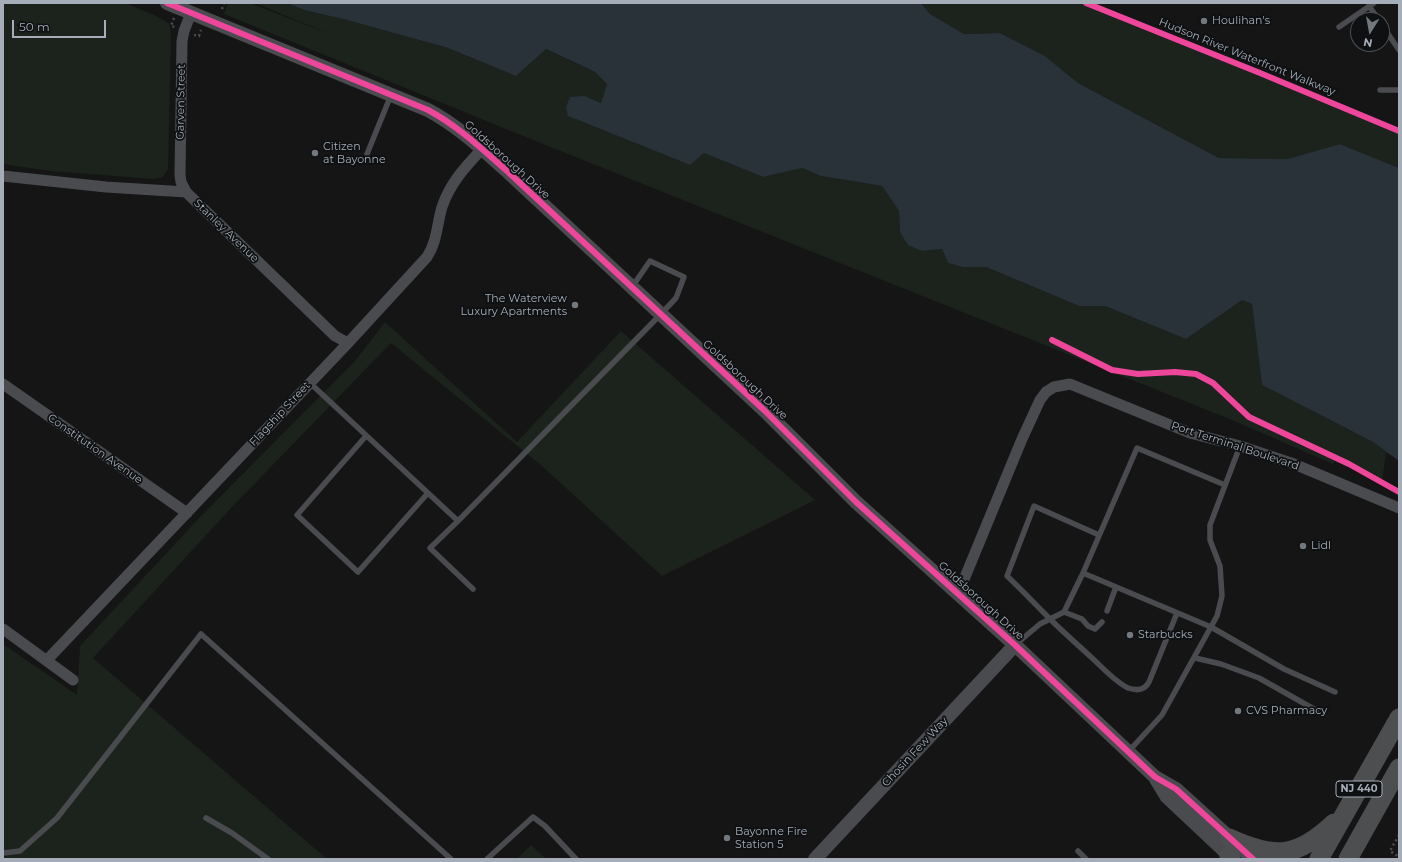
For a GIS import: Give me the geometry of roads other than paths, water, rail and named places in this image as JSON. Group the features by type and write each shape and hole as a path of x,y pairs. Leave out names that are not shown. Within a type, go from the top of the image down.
{"highway":[{"name":"NJ 440","path":"1319,859 1399,718"},
{"name":"NJ 440","path":"1348,859 1399,768"},
{"path":"1231,853 1260,850 1275,852 1288,851 1306,845 1319,837 1346,811"}],"street":[{"name":"Goldsborough Drive","path":"167,3 391,95 437,115 456,127 482,149 765,412 856,502 1015,645 1155,777 1167,797 1231,853 1253,859"},
{"name":"Garven Street","path":"186,192 181,182 180,175 182,41 191,13"},
{"name":"Flagship Street","path":"47,660 348,343 427,257 433,246 442,208 449,190 458,175 482,149"},
{"name":"Stanley Avenue","path":"3,176 106,187 186,192 335,336 348,343"},
{"name":"Constitution Avenue","path":"3,384 187,513"},
{"name":"Port Terminal Boulevard","path":"958,594 1019,445 1040,400 1046,392 1054,387 1070,384 1190,433 1240,446 1294,464 1399,508"},
{"path":"3,629 73,680"},
{"name":"Chosin Few Way","path":"815,859 1015,645"}],"lane":[{"path":"1339,27 1372,4"},
{"path":"1390,37 1399,50"},
{"path":"1380,90 1399,90"},
{"path":"367,154 391,95"},
{"path":"473,589 430,548 676,298 684,277 650,261 632,288"},
{"path":"310,383 458,521"},
{"path":"366,436 298,515 358,572 428,493"},
{"path":"1128,752 1162,715 1217,616 1222,596 1220,566 1210,540 1210,525 1240,446"},
{"path":"1015,645 1040,624 1064,612 1083,573 1137,448 1225,485"},
{"path":"1099,535 1034,506 1007,576 1050,620 1112,677 1128,688 1142,689 1147,686 1177,613"},
{"path":"1083,573 1211,627 1284,668 1334,692"},
{"path":"1107,611 1116,587"},
{"path":"1064,612 1082,619 1088,626 1094,629 1102,622"},
{"path":"3,853 20,851 57,818 201,634 451,859"},
{"path":"1195,658 1221,664 1259,678 1321,713"},
{"path":"487,859 533,817 545,826 576,859"},
{"path":"206,818 232,832 268,859"},
{"path":"1078,851 1086,859"}],"place":[{"name":"Houlihan's","path":"1204,21"},
{"name":"Citizen at Bayonne","path":"315,153"},
{"name":"The Waterview Luxury Apartments","path":"575,305"},
{"name":"Lidl","path":"1303,546"},
{"name":"Starbucks","path":"1130,635"},
{"name":"CVS Pharmacy","path":"1238,711"},
{"name":"Bayonne Fire Station 5","path":"727,838"}]}
